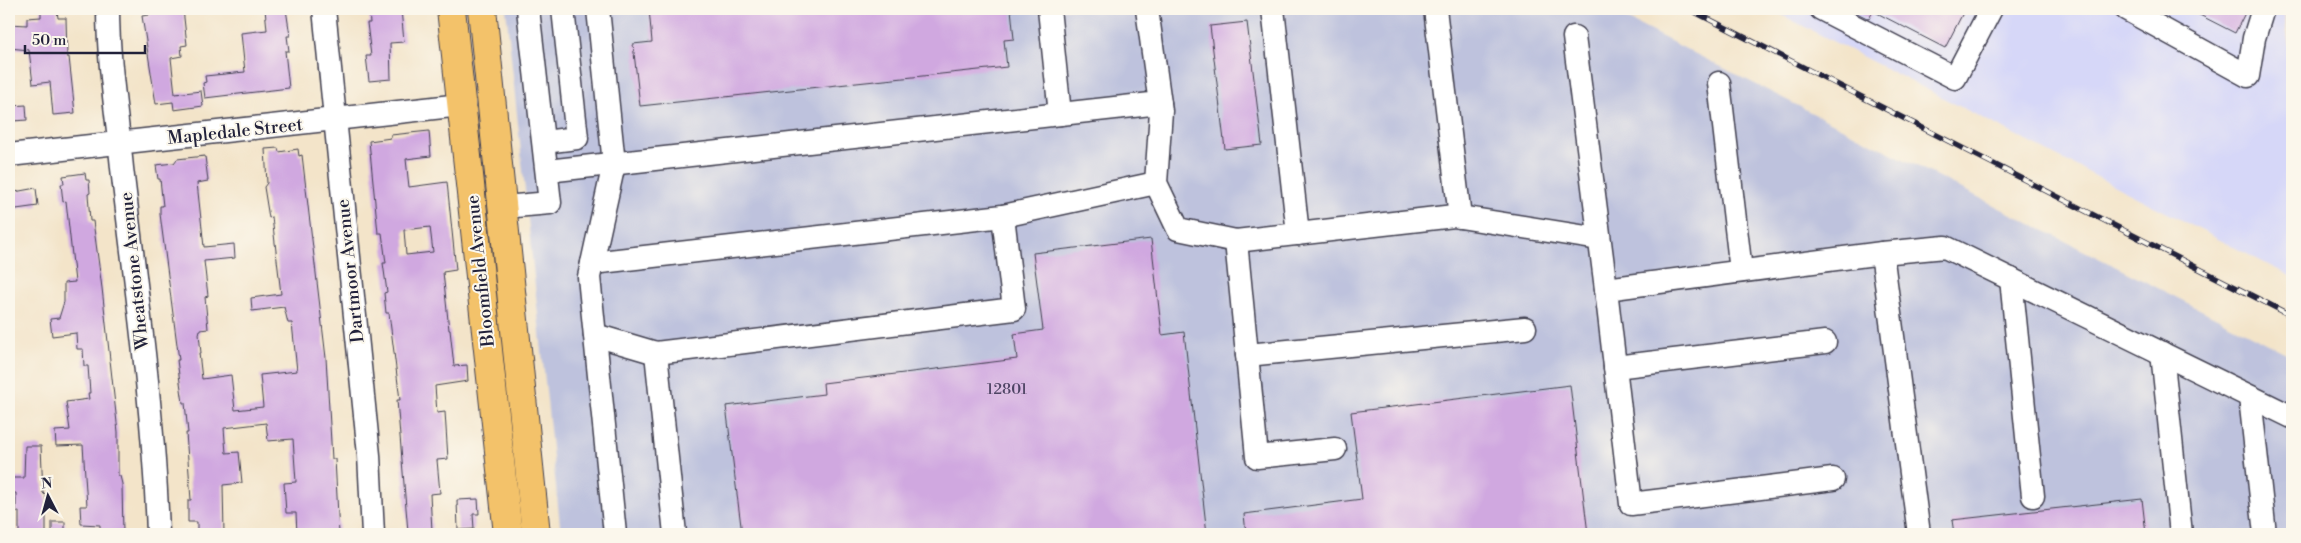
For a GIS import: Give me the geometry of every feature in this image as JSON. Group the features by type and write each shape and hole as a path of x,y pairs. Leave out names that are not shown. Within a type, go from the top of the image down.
{"main road":[{"name":"Bloomfield Avenue","path":"451,9 508,534"},
{"name":"Bloomfield Avenue","path":"482,9 494,131 504,207 536,534"},
{"path":"460,105 477,95 489,82"},
{"path":"460,105 480,116 494,131"},
{"path":"471,189 489,201 504,207"},
{"path":"476,231 491,214 504,207"}],"street":[{"name":"Wheatstone Avenue","path":"108,9 108,31 156,474 158,534"},
{"name":"Dartmoor Avenue","path":"324,9 369,455 373,534"},
{"path":"504,207 550,203 528,9"},
{"path":"544,142 577,138 563,9"},
{"path":"598,9 614,164 589,277 615,534"},
{"path":"1049,9 1060,114"},
{"path":"1147,9 1160,103 1156,183 1178,229 1236,241 1460,217 1599,239"},
{"path":"1273,9 1298,234"},
{"path":"1435,9 1460,217"},
{"path":"1821,9 1955,78 1992,9"},
{"path":"2126,9 2248,76 2254,38 2263,9"},
{"path":"1574,37 1631,504 1833,479"},
{"path":"1719,83 1741,271"},
{"path":"547,171 1160,103"},
{"name":"Mapledale Street","path":"9,156 460,105"},
{"path":"592,263 1003,216 1156,183"},
{"path":"595,335 656,353 1014,309 1003,216"},
{"path":"1236,241 1257,457 1335,449"},
{"path":"1606,289 1882,253 1945,247 2292,417"},
{"path":"1882,253 1919,534"},
{"path":"2011,279 2033,496"},
{"path":"1247,355 1525,328"},
{"path":"1615,368 1825,342"},
{"path":"656,353 675,534"},
{"path":"2162,353 2181,534"},
{"path":"2250,396 2265,534"}],"shaded area":[{"path":"506,9 1607,9 2292,356 2292,534 561,534"},
{"path":"1770,9 2283,9 2292,66 2292,277"}],"building":[{"path":"148,9 183,9 187,45 181,46 182,56 171,58 175,94 201,91 203,106 174,110 173,102 156,104 142,16 149,15"},
{"path":"265,9 286,9 290,36 287,36 289,51 285,51 289,88 205,98 203,83 206,82 205,76 245,72 241,33 267,30"},
{"path":"401,9 404,42 390,43 391,79 369,81 366,56 371,56 367,23 370,23 369,13"},
{"path":"649,9 1011,9 1014,39 1004,40 1007,67 640,106 633,44 652,42"},
{"path":"1849,9 1965,9 1945,48 1873,11 1869,19"},
{"path":"2188,9 2247,9 2235,33"},
{"path":"41,10 57,10 58,18 66,18 67,57 69,57 75,113 53,115 50,82 33,84 29,50 9,48 9,24 27,25 27,18 41,17"},
{"path":"1247,22 1262,145 1225,149 1210,26"},
{"path":"26,105 27,120 13,121 11,106"},
{"path":"429,131 431,156 406,159 409,187 447,182 456,270 443,272 449,330 454,366 467,365 468,381 435,386 437,413 445,412 448,459 437,460 440,493 430,494 432,531 408,532 397,400 400,400 389,313 386,313 384,293 387,292 383,263 386,263 382,233 378,233 369,141 391,138 391,135","holes":["430,227 433,252 406,255 404,230"]},
{"path":"278,148 279,152 298,149 299,156 302,155 326,358 332,459 335,459 339,534 297,534 296,513 286,513 284,483 296,482 293,439 268,441 266,423 224,428 226,453 239,452 242,483 223,485 224,534 197,534 197,522 188,522 188,500 191,500 186,433 188,433 185,403 183,403 177,360 179,360 160,214 160,206 163,206 160,179 158,179 156,165 174,163 177,159 205,156 208,181 197,183 204,247 234,244 235,258 204,261 208,296 205,297 208,329 200,330 199,334 202,379 231,375 235,410 263,407 260,375 297,371 292,323 288,323 284,307 252,311 251,298 281,294 272,217 269,218 264,187 267,183 265,149"},
{"path":"85,173 86,180 89,180 90,221 93,221 102,288 118,432 118,476 120,476 122,484 123,534 100,534 100,525 81,524 80,506 87,506 83,445 56,446 55,431 70,430 66,402 89,399 88,393 90,393 88,366 84,366 83,349 77,349 76,333 52,336 50,319 59,318 64,302 64,283 75,282 66,201 63,202 61,184 64,184 63,176"},
{"path":"36,188 38,206 9,210 9,193"},
{"path":"1151,239 1162,335 1184,332 1207,534 742,534 726,406 824,394 823,383 1017,359 1014,334 1043,330 1033,253"},
{"path":"1570,385 1588,534 1246,534 1244,514 1362,499 1351,412"},
{"path":"25,446 41,446 43,493 46,496 46,533 19,533 19,512 16,512 16,493 9,493 9,478 24,478"},
{"path":"478,499 479,514 473,514 474,529 458,530 457,500"},
{"path":"2142,499 2146,534 1954,534 1952,520"},
{"path":"52,522 65,522 65,534 52,534"}],"railway":[{"path":"1689,9 2292,316"}]}
